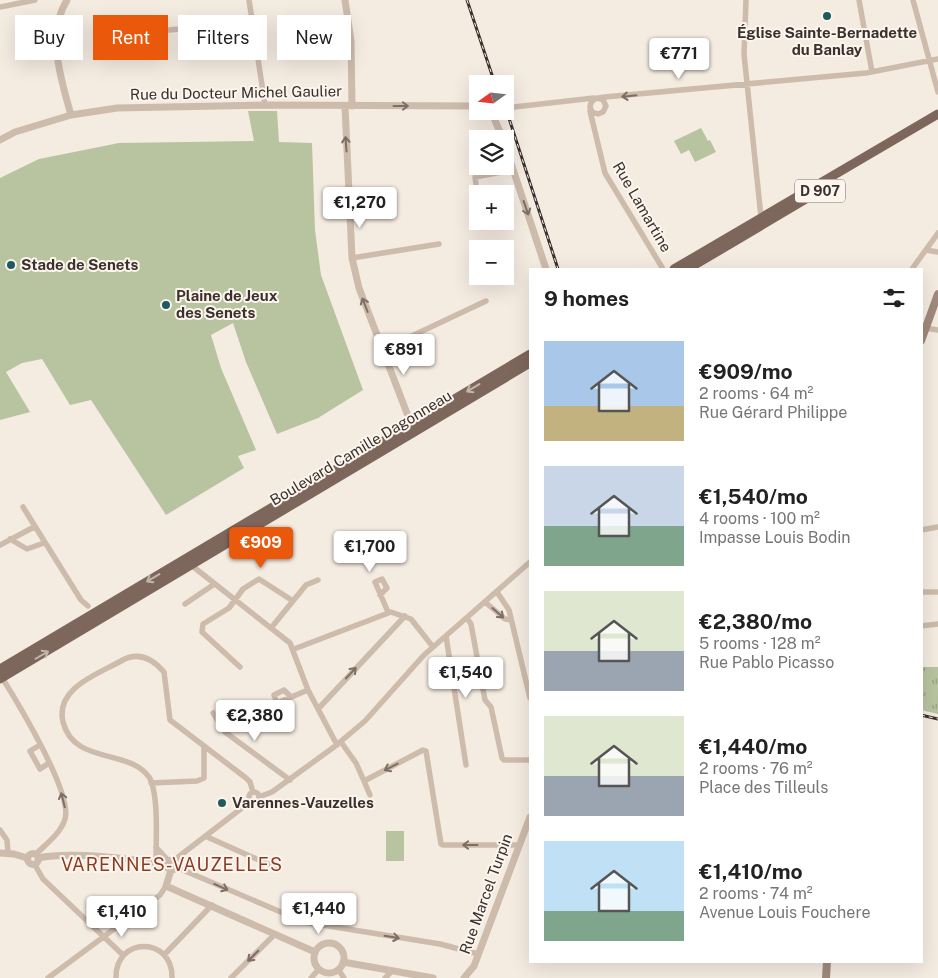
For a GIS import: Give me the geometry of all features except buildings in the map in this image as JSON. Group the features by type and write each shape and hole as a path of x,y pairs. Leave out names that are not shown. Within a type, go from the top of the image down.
{"main road":[{"name":"D 907","path":"764,221 796,198 938,114"},
{"name":"D 907","path":"676,268 699,258 938,121"},
{"name":"D 907","path":"689,268 699,258"},
{"path":"923,334 938,294"},
{"name":"Boulevard Camille Dagonneau","path":"1,675 191,565 529,355"},
{"name":"Boulevard Camille Dagonneau","path":"1,675 413,428 529,364"},
{"path":"826,978 827,963"}],"street":[{"path":"0,7 35,0"},
{"path":"249,0 251,15"},
{"path":"344,0 351,42 348,106 352,258 359,288 413,428"},
{"path":"746,0 744,54 764,221"},
{"path":"859,0 872,72"},
{"path":"913,0 938,92"},
{"path":"65,1 59,17 58,57 71,115"},
{"path":"514,108 597,98 872,72 938,59"},
{"path":"257,60 264,105"},
{"path":"590,106 597,98"},
{"path":"582,100 598,114 603,112 606,106 603,100 597,98"},
{"name":"Rue du Docteur Michel Gaulier","path":"0,140 34,126 71,115 116,108 264,105 469,106"},
{"name":"Rue Lamartine","path":"590,106 605,173 662,268"},
{"name":"Rue Lamartine","path":"595,129 598,114"},
{"path":"514,173 546,268"},
{"path":"476,185 475,177 486,175"},
{"path":"913,268 938,233"},
{"path":"352,258 439,244"},
{"path":"926,250 938,252"},
{"path":"682,268 699,258"},
{"path":"382,350 486,301"},
{"path":"925,328 938,330"},
{"path":"23,507 81,600 88,606"},
{"path":"0,545 34,527"},
{"path":"923,530 938,527"},
{"path":"10,539 27,549 44,543"},
{"path":"251,800 256,802 259,797 272,792 290,780 365,721 390,695 405,674 433,647 529,563"},
{"path":"191,565 290,642 294,650 296,663 308,690 339,743 356,763 370,795"},
{"path":"240,668 202,632 203,624 229,608 243,589 259,579 293,601"},
{"path":"271,628 306,585 318,580"},
{"path":"185,604 213,584"},
{"path":"496,592 509,610 529,694"},
{"path":"923,592 938,592"},
{"path":"380,595 388,612"},
{"path":"485,602 505,619 511,620"},
{"path":"294,650 388,612 411,619 433,647"},
{"path":"318,708 405,616"},
{"path":"467,618 471,624 485,700 491,707 502,758 504,760 529,760"},
{"path":"923,626 938,624"},
{"path":"446,636 466,765"},
{"path":"156,861 154,799 151,783 137,767 78,746 70,738 62,718 63,704 67,696 78,685 126,658 142,656 148,658 164,672 170,720 246,778 250,782 253,792 257,793 259,797"},
{"path":"1,675 50,763 64,798 66,819 57,834 43,847 36,859"},
{"path":"291,697 308,690"},
{"path":"213,714 226,732 290,780"},
{"path":"40,745 30,751 40,769 50,763"},
{"path":"151,783 197,781 204,778 204,747"},
{"path":"364,781 422,750 426,751 440,844 519,845"},
{"path":"251,800 250,796 253,792"},
{"path":"48,978 160,895 166,886 171,864 251,800"},
{"name":"Rue Marcel Turpin","path":"462,978 474,966 529,820"},
{"path":"0,830 7,840 8,853"},
{"path":"204,836 279,869"},
{"path":"43,847 48,856"},
{"path":"156,847 171,864"},
{"path":"0,853 27,858 31,854 36,859 43,879 123,955"},
{"path":"36,859 48,856 71,855 171,864"},
{"path":"146,862 156,861 171,864 304,922 440,944 478,954"},
{"path":"166,886 315,952"},
{"path":"164,955 212,905"},
{"path":"231,978 275,934"},
{"path":"322,945 336,945 342,953 343,962 338,970 329,973 319,970 314,962 315,952 322,945"},
{"path":"116,978 118,962 123,955 131,949 143,946 151,947 164,955 169,962 172,978"},
{"path":"343,962 433,978"},
{"path":"311,978 319,970"},
{"path":"338,970 344,978"},
{"path":"385,978 392,971"}],"green space":[{"name":"Plaine de Jeux des Senets","path":"248,111 277,111 279,142 312,143 315,230 321,275 363,390 318,418 277,434 246,362 233,323 211,335 221,368 256,450 238,456 244,468 166,515 91,400 70,405 42,359 22,363 6,372 30,412 0,420 0,178 39,159 119,143 254,141"},
{"path":"701,128 716,152 695,162 689,150 681,154 674,141"},
{"path":"923,667 938,667 938,714 923,710"},
{"path":"386,831 404,831 404,861 386,861"}],"railway":[{"path":"467,0 492,75"},
{"path":"510,120 558,268"},
{"path":"923,715 938,719"}],"place":[{"name":"Église Sainte-Bernadette du Banlay","path":"827,16"},
{"name":"Stade de Senets","path":"11,265"},
{"name":"Plaine de Jeux des Senets","path":"166,305"},
{"name":"Varennes-Vauzelles","path":"222,803"}],"district":[{"name":"VARENNES-VAUZELLES","path":"172,865"}]}
